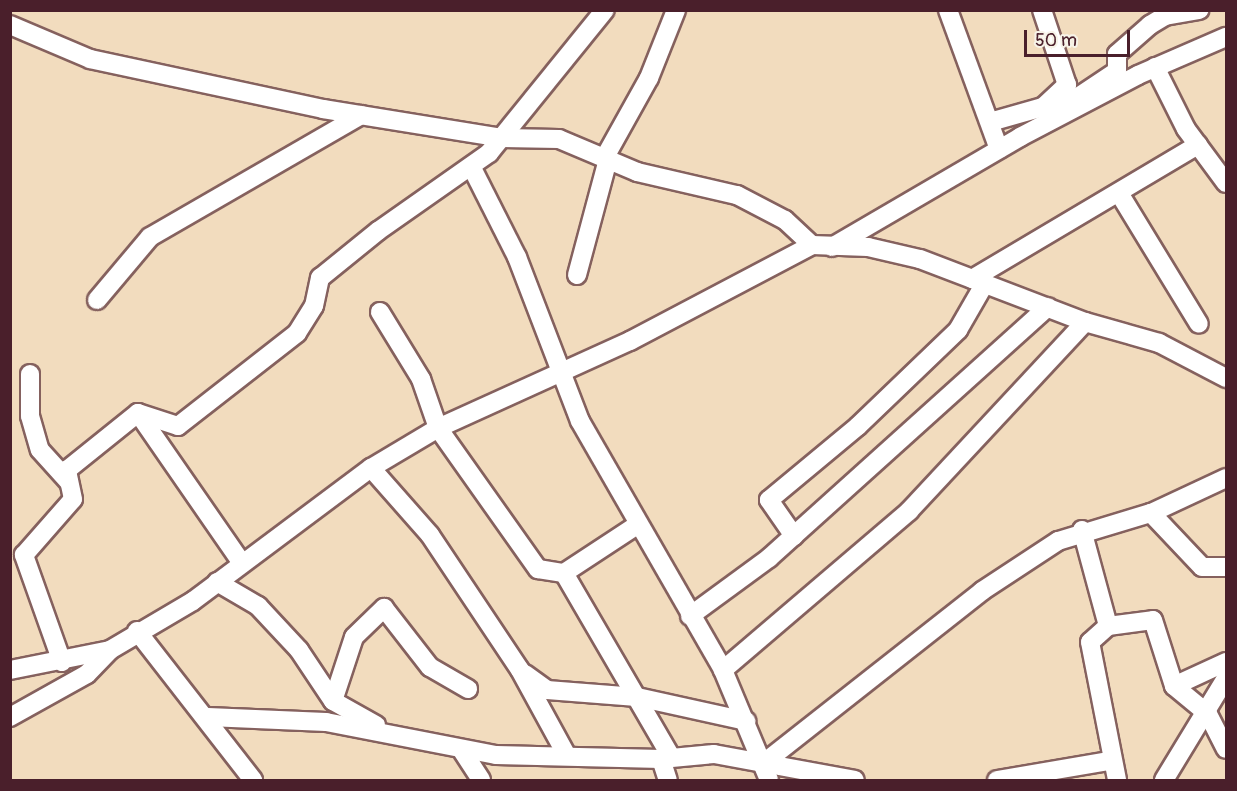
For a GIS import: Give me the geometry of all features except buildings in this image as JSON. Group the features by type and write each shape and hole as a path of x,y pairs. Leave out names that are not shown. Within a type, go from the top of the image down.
{"street":[{"path":"138,412 178,426 297,333 314,306 320,278 436,188 472,168 502,138 605,10"},
{"path":"577,275 607,158 649,78 676,10"},
{"path":"948,10 999,149"},
{"path":"1042,10 1067,85 1043,107"},
{"path":"990,122 1075,99 1117,71 1117,54 1150,18 1199,10"},
{"path":"10,25 90,59 361,116 502,138 559,139 648,174 737,195 803,232 821,247 878,250 979,281 1085,322 1159,343 1227,378"},
{"path":"10,717 87,674 110,650 217,582 371,468 438,428 559,371 630,341 821,247 999,149 1155,67 1227,37"},
{"path":"1155,67 1198,146 1227,183"},
{"path":"97,300 150,237 361,116"},
{"path":"794,536 769,500 858,426 958,330 979,281 1198,146"},
{"path":"472,168 517,257 559,371 637,525 723,670 767,771"},
{"path":"1119,194 1199,324"},
{"path":"690,616 794,536 1048,307"},
{"path":"380,312 421,379 438,428 538,569 564,573 637,525"},
{"path":"723,670 909,511 1085,322"},
{"path":"30,374 30,416 40,450 69,482"},
{"path":"62,662 24,555 73,499 66,470 138,412"},
{"path":"138,412 241,562"},
{"path":"371,468 430,535 520,670 567,756"},
{"path":"767,771 982,591 1083,530 1151,513 1227,478"},
{"path":"1151,513 1202,567 1227,567"},
{"path":"1083,530 1108,626"},
{"path":"564,573 637,697 666,758 668,780"},
{"path":"217,582 258,606 299,650 333,701 385,730"},
{"path":"333,701 354,637 384,608 430,667 468,689"},
{"path":"1117,780 1110,761 1090,642 1108,626 1152,621 1174,686 1215,716 1227,749"},
{"path":"137,632 208,717 253,780"},
{"path":"10,670 62,662 110,650"},
{"path":"1174,686 1227,662"},
{"path":"520,670 547,690 637,697 746,721"},
{"path":"1164,780 1215,716 1227,678"},
{"path":"208,717 385,730 464,752 666,758 714,754 767,771 855,780"},
{"path":"464,752 481,780"},
{"path":"997,780 1110,761"}]}
